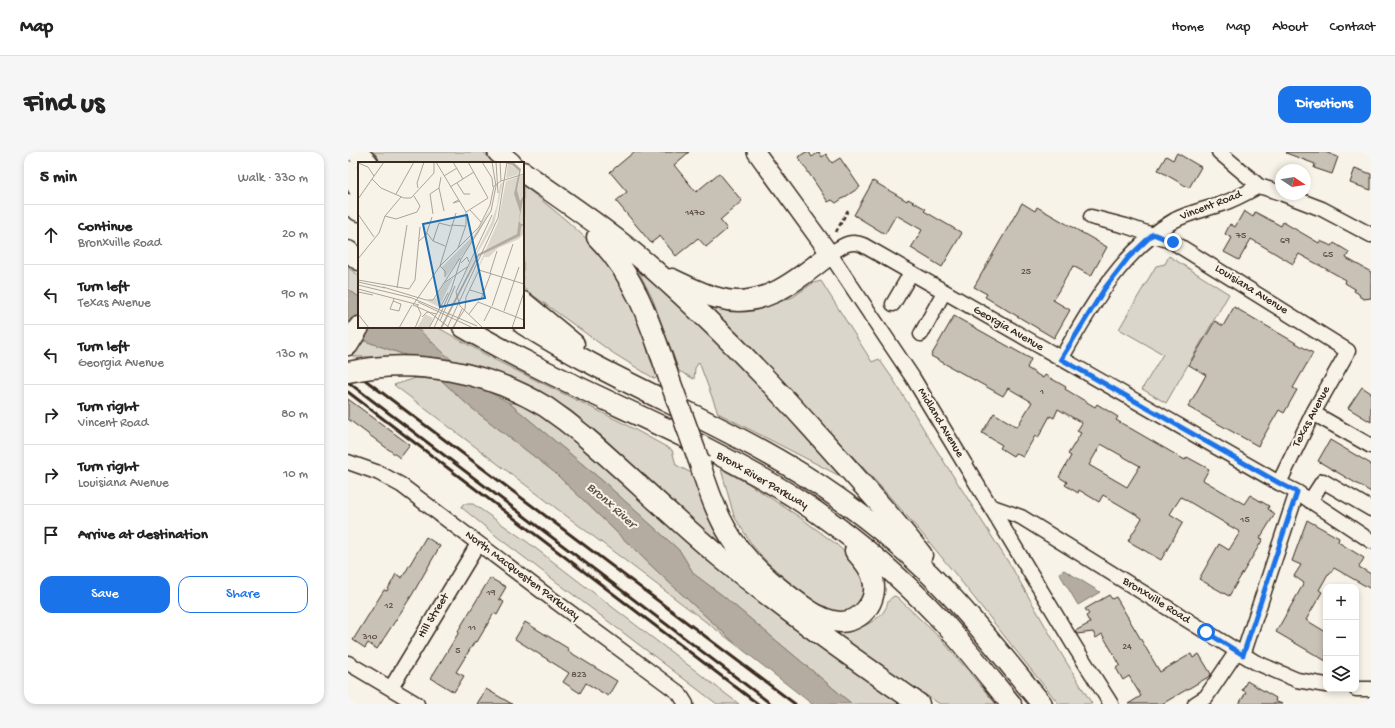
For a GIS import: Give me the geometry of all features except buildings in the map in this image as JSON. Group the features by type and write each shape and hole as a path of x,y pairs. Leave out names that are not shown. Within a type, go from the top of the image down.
{"highway":[{"path":"356,152 367,162"},
{"path":"498,152 510,162"},
{"path":"348,171 358,187"},
{"path":"524,173 593,222 651,268 714,327 797,412 898,524 966,612"},
{"path":"524,173 592,232 609,249 630,279 642,305 721,520 731,538 748,560 777,586 816,615 832,621 850,621 860,616 871,603 874,592 872,575 862,559 817,513"},
{"path":"348,204 358,210"},
{"path":"348,251 358,259"},
{"path":"651,268 707,295 730,301 747,301 779,291 800,278 830,254"},
{"path":"524,303 613,376"},
{"name":"Bronx River Parkway","path":"524,325 613,376 759,449 819,486 862,516 900,547 966,612 1042,704"},
{"path":"348,345 358,328"},
{"name":"Bronx River Parkway","path":"465,328 537,367 735,463 777,486 817,513 866,550 910,589 955,636 1011,704"},
{"path":"348,372 373,368 426,368 464,374 498,384 530,398 562,418 583,435 689,531 754,584 856,661 918,704"}],"main road":[{"name":"Midland Avenue","path":"756,152 830,254"}],"street":[{"path":"1218,152 1259,186 1275,192"},
{"name":"Vincent Road","path":"1061,359 1105,288 1128,258 1153,234 1176,220 1226,202 1259,186"},
{"path":"1298,200 1322,209 1371,235"},
{"name":"Louisiana Avenue","path":"1091,217 1153,234 1173,242 1348,351"},
{"name":"Georgia Avenue","path":"830,254 848,243 857,242 1297,492 1371,541"},
{"name":"Midland Avenue","path":"830,254 913,378 1111,704"},
{"path":"893,304 911,273"},
{"path":"921,334 944,292"},
{"name":"Texas Avenue","path":"1279,483 1313,413 1348,351"},
{"path":"1313,413 1371,446"},
{"name":"North MacQuesten Parkway","path":"348,462 379,473 401,485 679,693 686,704"},
{"path":"1310,501 1323,481 1371,509"},
{"path":"1195,704 1206,697 1240,653 1297,492"},
{"name":"Bronxville Road","path":"990,506 1021,517 1255,662 1297,680 1323,684"},
{"name":"Hill Street","path":"391,688 478,544"},
{"path":"348,663 417,704"},
{"path":"1359,688 1371,689"}],"path":[{"path":"836,232 848,210"}],"shaded area":[{"path":"371,152 483,152 495,162 381,162"},
{"path":"524,186 590,242 622,280 640,324 650,359 658,376 655,379 613,353 524,289"},
{"path":"1169,256 1229,294 1166,403 1142,389 1163,354 1119,329 1156,266 1165,264"},
{"path":"634,262 690,314 841,471 838,475 718,413 699,362 695,368 694,379 679,371 653,300"},
{"path":"348,268 358,274 358,296 348,289"},
{"path":"821,281 872,362 879,359 893,379 1012,568 1092,704 1059,704 940,555 899,507 824,426 696,296 764,307 793,297 813,283"},
{"path":"414,328 439,328 495,360 621,422 672,450 676,465 699,477 738,558 689,517 603,437 570,410 538,391 519,382 465,363 453,362"},
{"path":"365,341 408,356 353,357"},
{"path":"416,378 441,380 469,406 554,472 660,574 739,647 394,385"},
{"path":"508,402 520,404 541,415 577,441 618,479 707,556 906,704 852,704 722,595 694,574 680,551 604,482"},
{"path":"721,469 749,484 801,518 836,544 858,565 864,575 864,598 858,606 849,611 838,613 825,609 787,580 768,563 752,545 734,516"},
{"path":"463,504 473,504 526,541 739,704 717,704 500,539 461,507"},
{"path":"894,596 897,597 941,639 996,704 940,704 885,669 830,629 839,632 851,631 870,623 881,615 889,600"}],"water":[{"name":"Bronx River","path":"348,289 358,296 358,328 414,328 419,330 482,388 508,402 604,482 680,551 694,574 722,595 852,704 812,704 739,647 660,574 554,472 469,406 441,380 408,356 365,341 348,325"},
{"path":"1064,570 1100,592 1078,605 1059,573"}],"railway":[{"path":"348,367 795,704"},
{"path":"348,382 771,704"},
{"path":"348,392 758,704"}],"route":[{"path":"1173,242 1153,234 1128,258 1105,288 1061,359 1297,492 1243,655 1206,632"}]}
